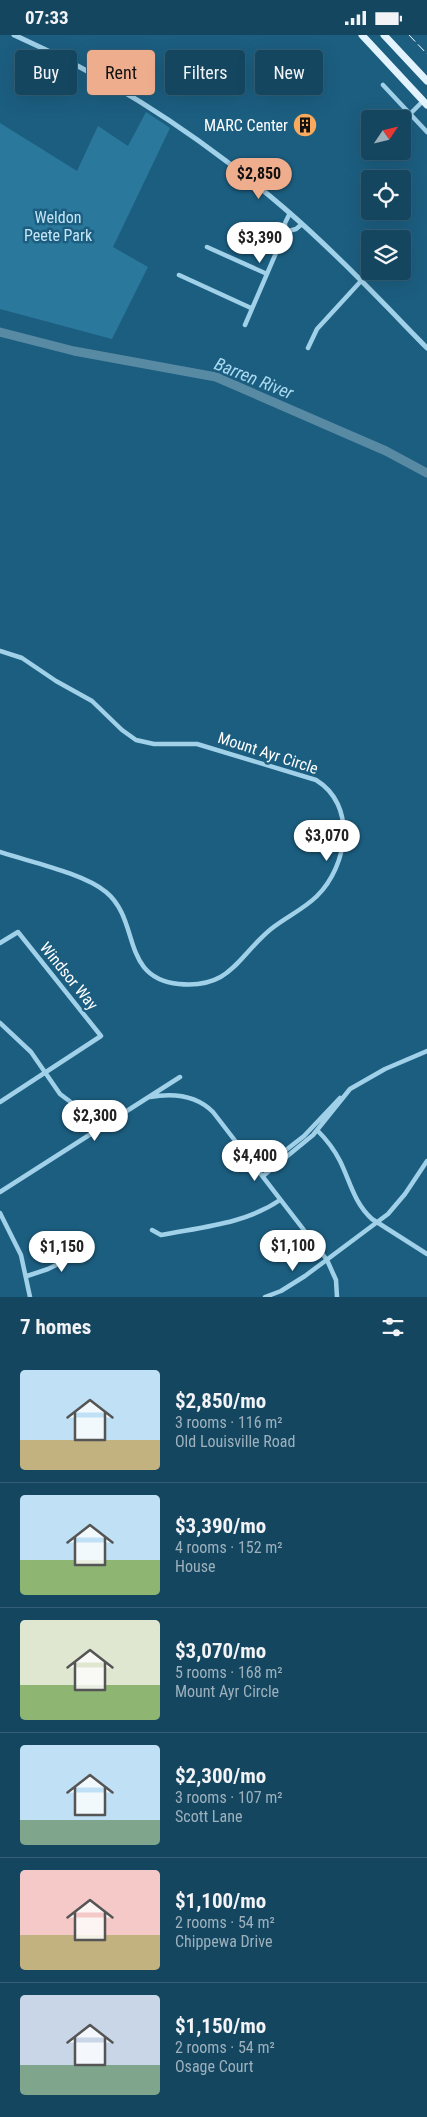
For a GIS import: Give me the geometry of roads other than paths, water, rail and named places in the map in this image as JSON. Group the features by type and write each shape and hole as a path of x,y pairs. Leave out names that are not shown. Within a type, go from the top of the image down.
{"main road":[{"path":"362,35 426,101"},
{"path":"384,35 427,81"}],"street":[{"path":"14,35 77,65 137,100 215,153 302,224 427,348"},
{"path":"383,85 406,110"},
{"path":"411,113 426,101"},
{"path":"411,115 427,132"},
{"path":"244,325 285,232 285,223 290,213"},
{"path":"285,232 296,229 302,224"},
{"path":"207,247 266,274"},
{"path":"179,275 251,308"},
{"path":"308,347 317,329 361,281"},
{"name":"Mount Ayr Circle","path":"0,651 22,658 56,681 92,701 122,730 136,740 154,744 197,744 316,780 328,789 337,801 343,816 344,833 334,871 318,896 270,930 229,973 201,984 170,982 148,971 134,951 122,911 112,898 99,887 83,879 0,852"},
{"name":"Windsor Way","path":"0,943 18,932 101,1036 45,1073"},
{"path":"0,1023 31,1052 60,1094 84,1112 97,1129"},
{"path":"259,1171 304,1136 355,1085 427,1051"},
{"path":"0,1102 45,1073"},
{"path":"0,1191 180,1077"},
{"path":"262,1176 317,1130 345,1094"},
{"path":"150,1097 177,1096 194,1099 217,1117 327,1260 336,1280 337,1297"},
{"path":"317,1130 335,1151 358,1203 368,1215 427,1254"},
{"path":"265,1297 281,1291 378,1223 395,1207 427,1161"},
{"path":"152,1230 161,1235 242,1219 262,1212 280,1200"},
{"path":"0,1213 18,1248 27,1276 30,1297"},
{"path":"27,1276 48,1269 88,1249"}],"waterway":[{"name":"Barren River","path":"0,332 74,351 216,377 386,451 427,473"}],"railway":[{"path":"409,35 427,54"}],"place":[{"name":"MARC Center","path":"305,125"}],"park label":[{"name":"Weldon Peete Park","path":"58,226"}]}
